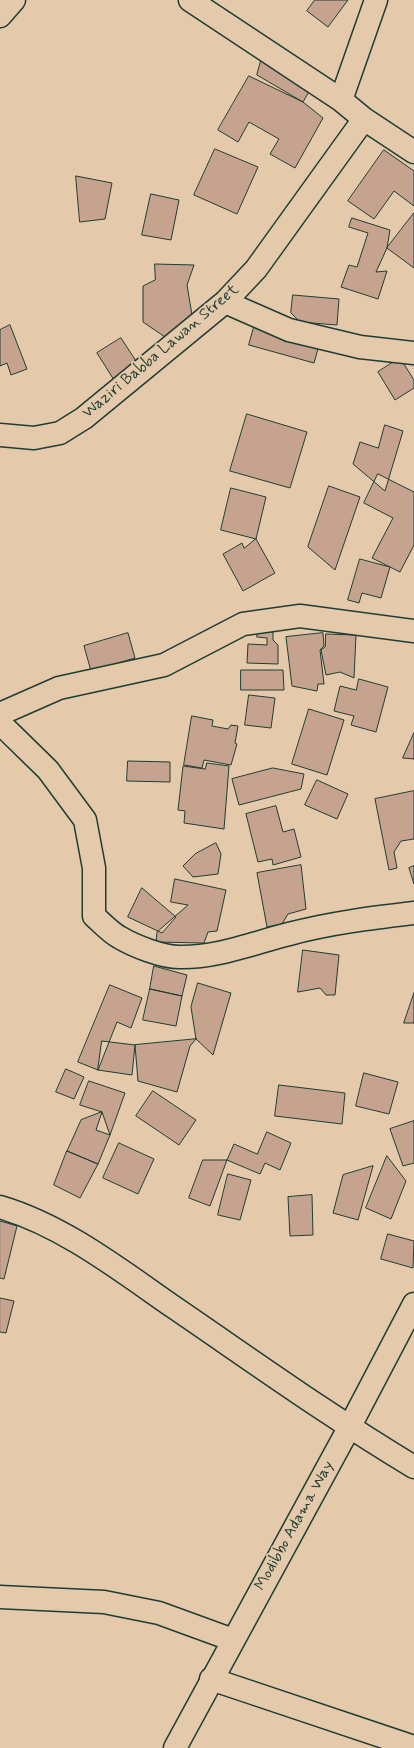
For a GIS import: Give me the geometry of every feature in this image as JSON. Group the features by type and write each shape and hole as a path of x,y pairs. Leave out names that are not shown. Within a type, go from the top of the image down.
{"street":[{"path":"0,16 14,0"},
{"path":"190,0 341,100 364,119 414,152"},
{"path":"341,100 376,0"},
{"name":"Waziri Babba Lawan Street","path":"0,435 34,438 60,433 84,418 225,302 256,269 364,119"},
{"path":"225,302 289,330 360,347 414,353"},
{"path":"0,714 59,688 164,665 242,624 300,616 414,631"},
{"path":"0,723 48,770 85,820 94,868 94,916 119,937 156,953 179,958 204,955 238,948 289,934 355,920 414,913"},
{"path":"0,1207 21,1213 72,1239 349,1428 414,1467"},
{"name":"Modibbo Adama Way","path":"175,1748 211,1679 349,1428 414,1304"},
{"path":"0,1597 104,1602 159,1613 233,1640"},
{"path":"211,1679 414,1746"}],"building":[{"path":"315,0 348,0 328,27 307,11"},
{"path":"261,61 310,90 303,102 257,75"},
{"path":"249,76 303,102 323,118 295,168 270,154 279,139 249,122 238,142 218,130"},
{"path":"215,149 258,167 237,214 194,195"},
{"path":"384,150 414,171 414,206 394,191 374,219 348,201"},
{"path":"76,176 112,183 105,219 80,222"},
{"path":"151,194 179,200 171,240 142,235"},
{"path":"414,213 414,268 387,248"},
{"path":"352,218 390,230 387,248 376,272 387,271 378,299 341,287 349,265 357,267 368,233 349,227"},
{"path":"155,264 194,265 187,285 192,315 165,337 143,322 143,286 155,280"},
{"path":"293,295 339,299 337,325 300,322 291,313"},
{"path":"256,320 321,338 314,363 249,345"},
{"path":"10,325 27,369 11,375 7,363 0,366 0,330"},
{"path":"121,338 138,364 114,380 97,353"},
{"path":"400,358 414,380 414,388 395,400 378,372"},
{"path":"247,414 307,432 290,488 230,471"},
{"path":"385,425 403,431 385,491 353,464 360,442 378,448"},
{"path":"378,474 414,492 414,545 400,572 372,558 393,518 364,503"},
{"path":"329,486 360,497 335,570 308,547"},
{"path":"231,488 266,497 256,539 221,530"},
{"path":"256,539 275,573 243,591 223,554 242,543 244,548"},
{"path":"360,559 390,567 381,598 362,593 359,603 348,600"},
{"path":"258,631 273,632 273,640 278,645 278,664 247,663 248,644 267,645 267,638 257,637"},
{"path":"128,633 135,658 91,671 84,646"},
{"path":"323,633 324,646 320,650 324,684 318,684 317,691 292,686 286,637"},
{"path":"326,634 356,635 354,678 340,672 326,675 321,650 325,647"},
{"path":"241,670 283,670 284,690 241,690"},
{"path":"359,679 388,687 376,732 351,725 354,716 334,711 340,686 356,690"},
{"path":"249,695 275,698 271,728 245,725"},
{"path":"309,709 344,720 327,775 292,764"},
{"path":"192,716 213,720 212,726 228,729 231,725 238,726 235,743 237,744 231,765 204,760 202,768 184,765"},
{"path":"414,733 414,759 403,758"},
{"path":"128,761 170,762 170,782 127,781"},
{"path":"207,763 229,766 224,829 184,823 185,811 178,810 183,766 205,769"},
{"path":"273,768 304,774 301,789 239,805 232,779"},
{"path":"317,780 348,794 337,819 305,805"},
{"path":"414,791 414,839 401,841 394,852 397,868 389,870 375,799"},
{"path":"276,806 283,832 294,829 301,857 273,865 272,859 258,862 246,814"},
{"path":"216,843 221,854 218,874 193,877 183,866 195,854"},
{"path":"301,865 306,909 288,914 282,924 267,927 257,873"},
{"path":"414,866 414,884 409,868"},
{"path":"175,879 226,890 217,931 208,932 204,943 156,942 157,932 188,905 171,902"},
{"path":"142,888 176,917 162,933 128,917"},
{"path":"303,950 339,955 335,995 326,995 320,988 298,992"},
{"path":"154,966 187,975 182,996 150,989"},
{"path":"198,983 231,993 213,1055 196,1039 191,1007"},
{"path":"110,985 142,998 131,1028 117,1022 98,1070 78,1062"},
{"path":"150,989 182,996 176,1026 143,1020"},
{"path":"414,993 414,1023 404,1023"},
{"path":"196,1039 190,1046 177,1092 138,1081 135,1045"},
{"path":"102,1041 135,1045 132,1075 98,1070"},
{"path":"66,1069 84,1077 74,1099 56,1092"},
{"path":"364,1073 398,1082 389,1114 356,1106"},
{"path":"89,1081 125,1093 110,1135 96,1130 102,1112 80,1105"},
{"path":"279,1085 345,1093 342,1124 275,1116"},
{"path":"153,1091 196,1120 179,1145 136,1116"},
{"path":"102,1112 110,1135 98,1164 67,1151 81,1120"},
{"path":"414,1121 414,1163 403,1166 390,1129"},
{"path":"267,1132 291,1143 280,1170 265,1163 260,1174 227,1160 234,1144 257,1154"},
{"path":"119,1143 154,1159 138,1194 103,1178"},
{"path":"67,1151 98,1164 80,1198 54,1185"},
{"path":"387,1156 406,1181 391,1219 366,1208"},
{"path":"203,1160 227,1160 210,1206 189,1198"},
{"path":"373,1166 358,1220 333,1213 343,1175"},
{"path":"228,1174 251,1180 240,1220 218,1215"},
{"path":"312,1195 313,1235 290,1236 288,1197"},
{"path":"0,1221 17,1226 4,1279 0,1278"},
{"path":"388,1234 414,1241 413,1268 381,1259"},
{"path":"0,1298 14,1301 6,1333 0,1332"}]}
